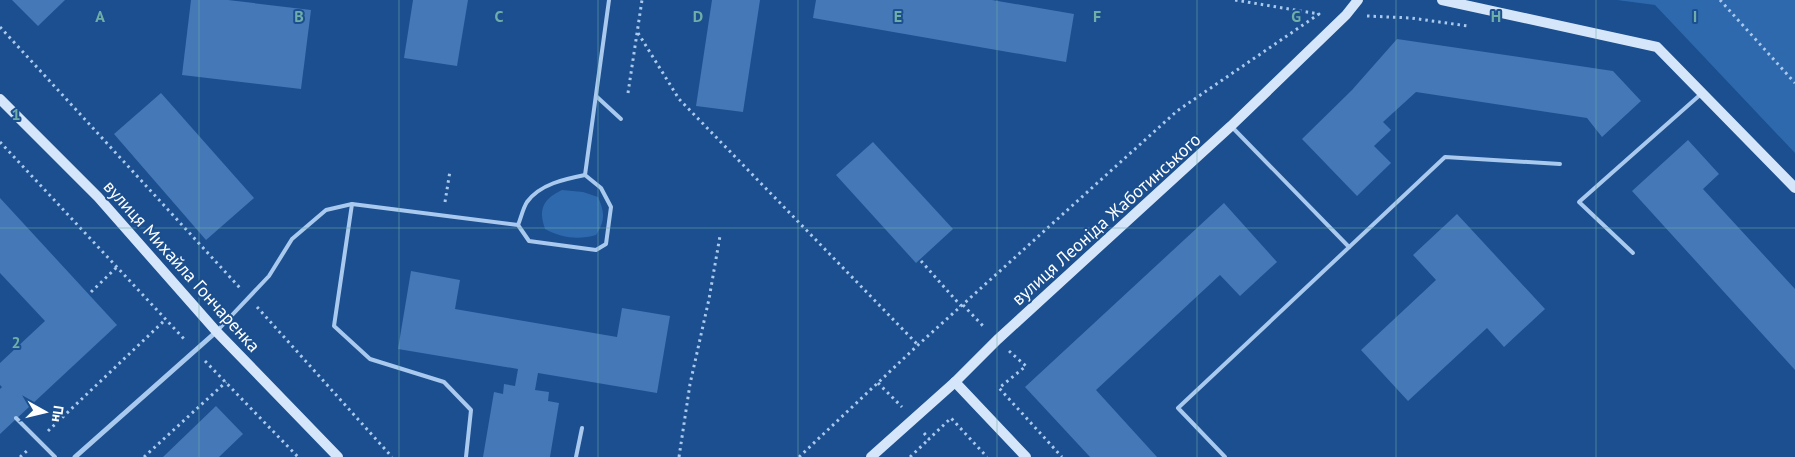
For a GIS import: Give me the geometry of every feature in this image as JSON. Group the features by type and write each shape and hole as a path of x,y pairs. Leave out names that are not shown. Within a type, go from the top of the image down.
{"street":[{"name":"вулиця Леоніда Жаботинського","path":"871,457 955,382 997,340 1231,126 1346,15 1358,0"},
{"path":"1442,0 1656,46 1795,188"},
{"name":"вулиця Михайла Гончаренка","path":"0,99 98,197 216,331 338,457"},
{"path":"75,457 216,331"},
{"path":"955,382 1026,457"}],"lane":[{"path":"585,175 609,0"},
{"path":"1633,253 1579,202 1702,93"},
{"path":"596,96 621,119"},
{"path":"1231,126 1349,247"},
{"path":"1225,457 1178,408 1445,156 1560,164"},
{"path":"216,331 269,276 292,239 326,210 352,204 518,225 529,241 596,250 606,244 611,207 601,188 585,175"},
{"path":"518,225 527,202 540,190 562,180 585,175"},
{"path":"352,204 334,326 370,359 444,382 471,410 466,457"},
{"path":"16,418 55,457"},
{"path":"576,457 582,428"}],"path":[{"path":"628,93 642,0"},
{"path":"1235,0 1319,14 1411,18 1476,27"},
{"path":"1720,0 1795,83"},
{"path":"798,457 918,345 1177,111 1319,14"},
{"path":"0,27 392,457"},
{"path":"638,33 679,99 918,345"},
{"path":"0,142 165,320 298,457"},
{"path":"443,215 450,171"},
{"path":"679,457 690,384 709,299 720,236"},
{"path":"921,262 997,340 1026,366 999,388 1062,457"},
{"path":"92,292 117,267"},
{"path":"20,457 165,320"},
{"path":"144,457 226,382"},
{"path":"910,457 929,439"}],"shaded area":[{"path":"1617,0 1795,0 1795,153 1655,5"},
{"path":"562,190 583,192 598,197 603,217 596,235 570,237 545,229 542,216 544,205 550,197"}],"building":[{"path":"12,0 65,0 38,26"},
{"path":"191,0 228,0 311,10 301,89 182,75"},
{"path":"413,0 468,0 457,66 404,58"},
{"path":"712,0 760,0 743,112 696,106"},
{"path":"816,0 992,0 1074,14 1066,62 813,18"},
{"path":"1397,39 1613,71 1641,101 1602,137 1587,118 1416,92 1383,122 1391,130 1374,146 1391,163 1357,196 1302,139 1352,90"},
{"path":"161,93 254,198 206,240 114,134"},
{"path":"1688,140 1719,174 1703,189 1795,289 1795,370 1632,191"},
{"path":"873,142 953,229 916,263 836,175"},
{"path":"0,198 117,325 0,434 0,389 2,387 0,385 0,363 45,321 0,273"},
{"path":"1224,203 1277,262 1240,296 1220,275 1096,390 1157,457 1090,457 1025,387"},
{"path":"1457,214 1545,309 1504,347 1487,328 1408,401 1361,350 1436,280 1413,255"},
{"path":"411,271 460,280 455,309 617,337 622,308 670,316 657,393 538,373 535,390 549,392 548,401 559,403 550,457 483,457 494,392 503,394 504,384 515,386 518,369 398,349"},
{"path":"216,406 243,434 219,457 163,457"}]}
